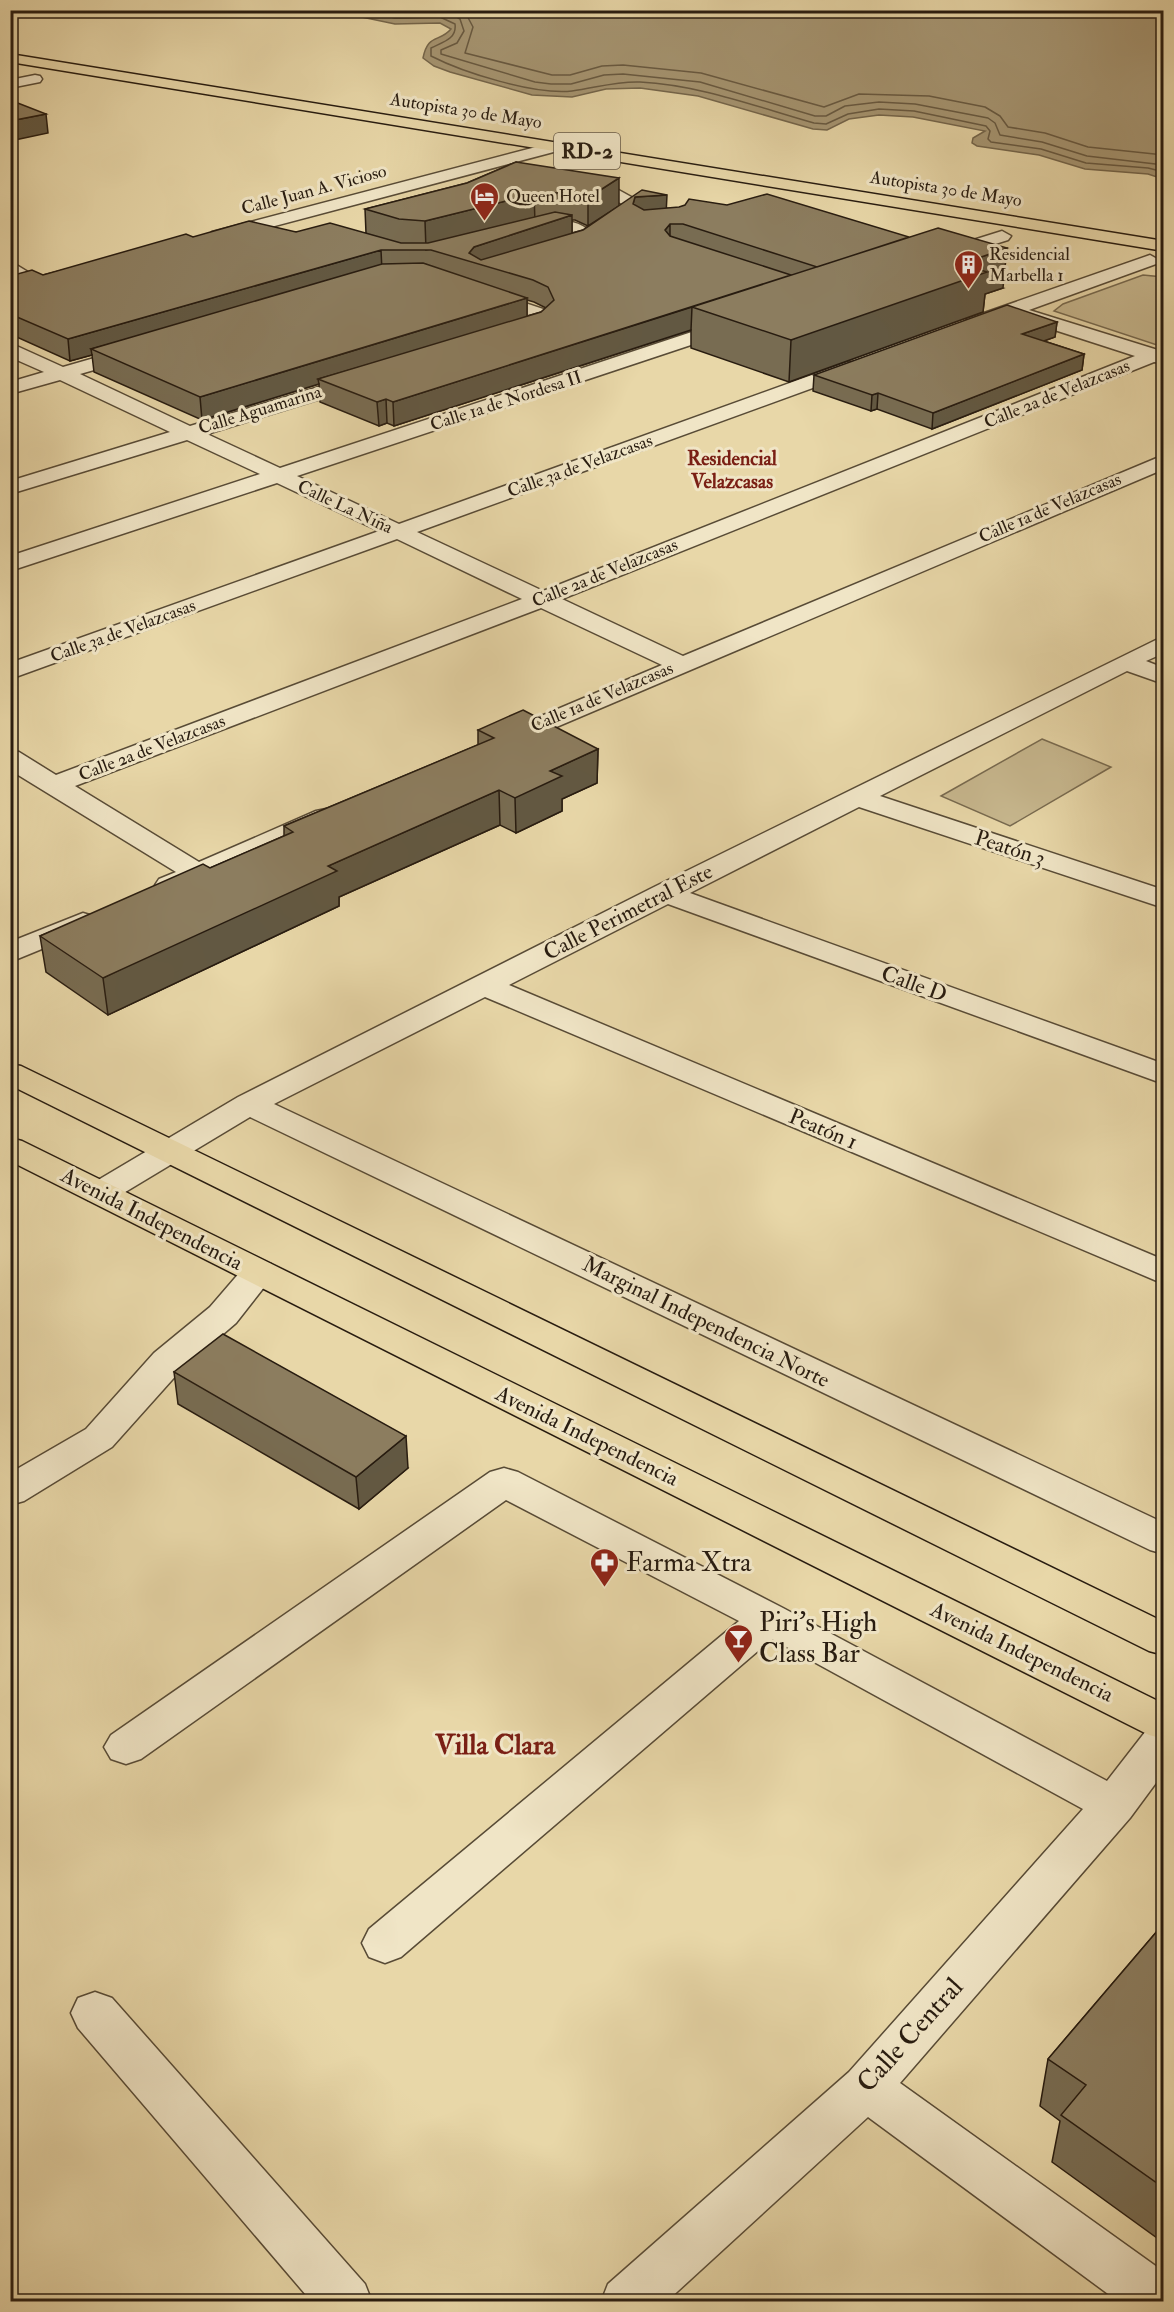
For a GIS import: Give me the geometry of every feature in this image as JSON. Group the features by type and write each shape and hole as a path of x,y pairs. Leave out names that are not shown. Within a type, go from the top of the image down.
{"main road":[{"name":"Autopista 30 de Mayo","path":"10,58 559,146 1159,256"},
{"path":"10,75 41,80"},
{"name":"Autopista 30 de Mayo","path":"70,84 524,156 1002,236 1159,256"},
{"path":"10,1073 1164,1640"},
{"name":"Avenida Independencia","path":"10,1148 1164,1723"}],"street":[{"path":"10,84 41,80"},
{"name":"Calle Juan A. Vicioso","path":"207,239 559,146"},
{"path":"582,184 598,174"},
{"path":"508,236 555,225 578,229 582,242 642,202 582,184 562,183"},
{"path":"924,261 1002,236"},
{"path":"958,329 1159,256"},
{"path":"10,266 40,283 10,291"},
{"path":"471,291 526,308 539,314 543,322 534,328 489,342"},
{"path":"1011,310 1159,357"},
{"name":"Calle 1a de Nordesa II","path":"10,564 749,320"},
{"path":"10,388 153,346"},
{"name":"Calle La Niña","path":"10,349 680,664"},
{"name":"Calle 2a de Velazcasas","path":"54,785 542,599 1159,357"},
{"name":"Calle 3a de Velazcasas","path":"10,672 872,360"},
{"name":"Calle Aguamarina","path":"10,488 377,375"},
{"name":"Calle 1a de Velazcasas","path":"483,749 1164,461"},
{"name":"Calle Perimetral Este","path":"100,1193 249,1104 664,893 1164,644"},
{"path":"1126,662 1164,677"},
{"path":"10,758 198,873"},
{"name":"Peatón 3","path":"856,797 1164,900"},
{"path":"146,895 351,806"},
{"name":"Calle D","path":"664,893 1164,1075"},
{"path":"10,953 104,913"},
{"name":"Peatón 1","path":"483,985 1164,1273"},
{"name":"Marginal Independencia Norte","path":"249,1104 1164,1540"},
{"path":"10,1491 99,1438 167,1362 223,1315 259,1272"},
{"path":"126,1747 504,1482 769,1618 1114,1805"},
{"path":"385,1944 769,1618"},
{"name":"Calle Central","path":"627,2301 866,2087 1114,1805 1164,1739"},
{"path":"95,2013 346,2301"},
{"path":"866,2087 1162,2301"}],"shaded area":[{"path":"1143,275 1163,277 1163,347 1054,311 1063,304"},
{"path":"1042,739 1111,767 1010,826 941,796"}],"water":[{"path":"287,11 1163,11 1163,179 1148,174 1085,169 1039,155 977,146 972,143 973,138 985,131 913,117 879,115 849,119 827,130 813,129 698,96 640,88 606,89 572,97 532,95 450,72 434,66 423,58 428,45 451,29 440,23 395,24 352,15"}],"building":[{"path":"10,100 46,114 10,121"},
{"path":"516,162 619,178 588,198 575,192 534,194 425,221 399,219 365,209 467,183"},
{"path":"642,190 667,195 635,197 633,204 644,210 679,207 685,205 689,199 727,205 767,194 909,237 817,267 683,224 670,224 665,230 670,236 791,275 393,402 386,399 377,402 318,379 541,312 554,300 548,287 533,280 431,250 381,250 68,339 10,314 10,276 32,270 43,275 186,234 193,237 249,221 296,232 330,223 401,243 428,243 555,212 572,215 474,247 469,253 481,260 583,230"},
{"path":"938,228 1007,248 961,264 987,272 791,340 692,307"},
{"path":"423,263 527,298 200,397 91,349 382,264"},
{"path":"1007,305 1057,322 1022,334 1084,354 933,413 878,393 872,395 814,375"},
{"path":"523,710 598,749 550,771 562,776 515,798 499,790 328,866 337,871 103,978 40,936 203,864 210,868 293,832 284,826 494,738 478,730"},
{"path":"223,1334 406,1436 356,1477 174,1372"},
{"path":"1164,1923 1164,2188 1061,2115 1086,2085 1048,2059"}],"place":[{"name":"Queen Hotel","path":"485,222"},
{"name":"Residencial Marbella 1","path":"968,290"},
{"name":"Farma Xtra","path":"605,1588"},
{"name":"Piri's High Class Bar","path":"738,1664"}],"district":[{"name":"Residencial Velazcasas","path":"732,470"},
{"name":"Villa Clara","path":"495,1745"}]}
